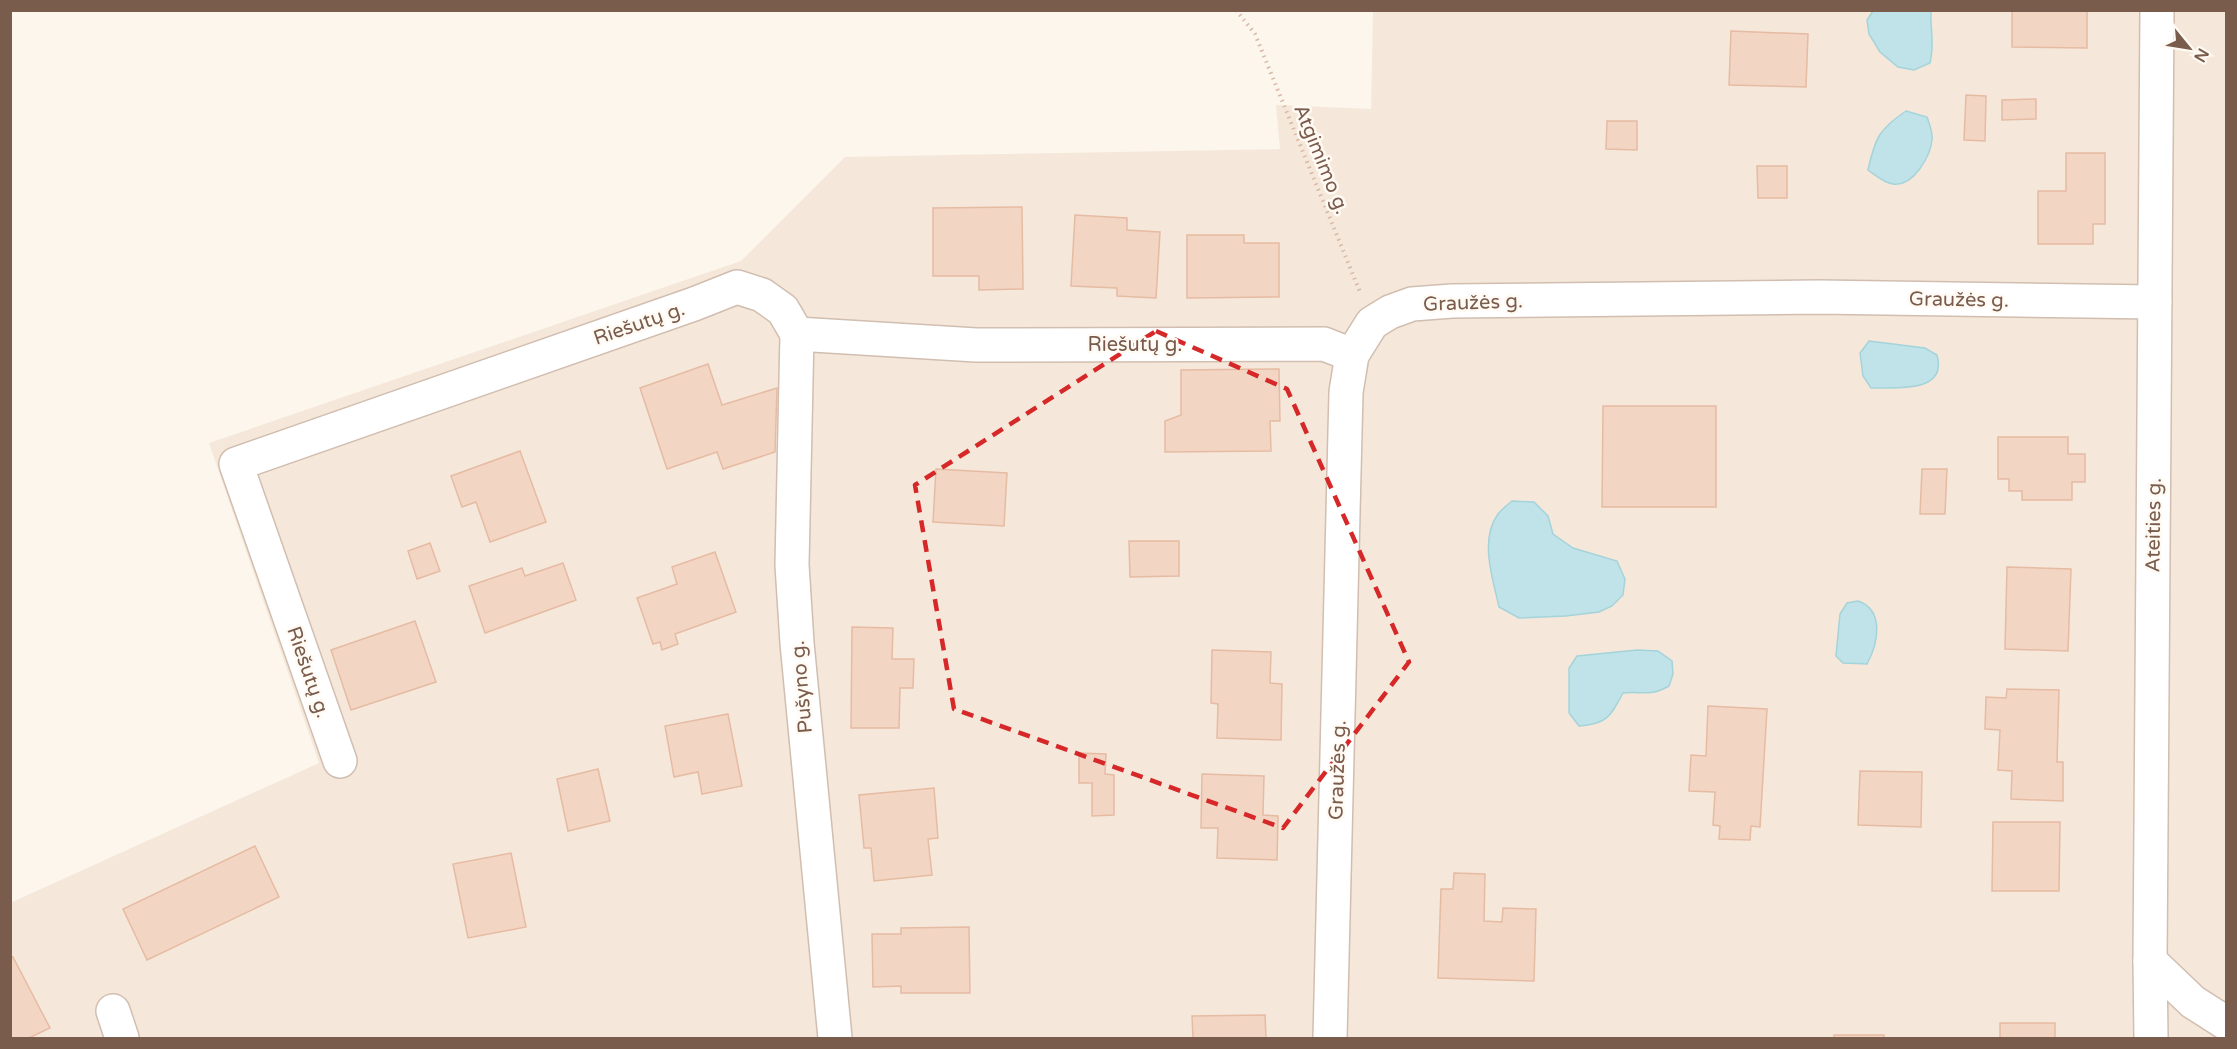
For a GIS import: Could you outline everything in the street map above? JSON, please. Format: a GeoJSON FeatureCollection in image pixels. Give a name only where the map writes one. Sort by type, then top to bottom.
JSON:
{"type":"FeatureCollection","features":[{"type":"Feature","properties":{"kind":"street","name":"Ateities g."},"geometry":{"type":"LineString","coordinates":[[2151,1038],[2157,10]]}},
{"type":"Feature","properties":{"kind":"street","name":"Riešutų g."},"geometry":{"type":"LineString","coordinates":[[340,761],[236,464],[738,287],[762,295],[783,310],[797,334],[976,345],[1324,344],[1352,355]]}},
{"type":"Feature","properties":{"kind":"street","name":"Graužės g."},"geometry":{"type":"LineString","coordinates":[[1330,1038],[1346,392],[1352,355],[1372,323],[1390,312],[1412,304],[1452,301],[1819,297],[2155,302]]}},
{"type":"Feature","properties":{"kind":"street","name":"Pušyno g."},"geometry":{"type":"LineString","coordinates":[[797,334],[792,565],[798,655],[835,1038]]}},
{"type":"Feature","properties":{"kind":"street"},"geometry":{"type":"LineString","coordinates":[[2150,961],[2193,1002],[2226,1023]]}},
{"type":"Feature","properties":{"kind":"path","name":"Atgimimo g."},"geometry":{"type":"LineString","coordinates":[[1236,10],[1255,33],[1372,323]]}},
{"type":"Feature","properties":{"kind":"highlighted area"},"geometry":{"type":"Polygon","coordinates":[[[1156,331],[1287,389],[1409,662],[1283,828],[954,709],[915,485],[1156,331]]]}},
{"type":"Feature","properties":{"kind":"shaded area"},"geometry":{"type":"Polygon","coordinates":[[[1373,11],[2226,11],[2226,1038],[11,1038],[10,903],[319,763],[209,443],[741,261],[845,157],[1280,149],[1276,105],[1371,109],[1373,11]]]}},
{"type":"Feature","properties":{"kind":"water"},"geometry":{"type":"Polygon","coordinates":[[[1873,11],[1931,11],[1930,63],[1914,70],[1898,67],[1880,52],[1869,34],[1867,20],[1873,11]]]}},
{"type":"Feature","properties":{"kind":"water"},"geometry":{"type":"Polygon","coordinates":[[[1906,111],[1927,117],[1932,131],[1931,147],[1914,176],[1900,184],[1893,184],[1868,170],[1879,135],[1906,111]]]}},
{"type":"Feature","properties":{"kind":"water"},"geometry":{"type":"Polygon","coordinates":[[[1869,341],[1925,348],[1937,355],[1938,368],[1935,376],[1917,386],[1871,388],[1863,376],[1860,353],[1869,341]]]}},
{"type":"Feature","properties":{"kind":"water"},"geometry":{"type":"Polygon","coordinates":[[[1512,501],[1534,502],[1548,516],[1553,534],[1573,548],[1617,561],[1625,579],[1623,595],[1612,606],[1599,612],[1566,616],[1519,618],[1499,607],[1489,560],[1489,536],[1498,514],[1512,501]]]}},
{"type":"Feature","properties":{"kind":"water"},"geometry":{"type":"Polygon","coordinates":[[[1858,601],[1867,605],[1876,620],[1874,647],[1867,664],[1843,663],[1836,656],[1840,614],[1847,603],[1858,601]]]}},
{"type":"Feature","properties":{"kind":"water"},"geometry":{"type":"Polygon","coordinates":[[[1637,650],[1658,651],[1672,661],[1673,674],[1669,686],[1651,693],[1623,693],[1607,718],[1579,726],[1569,713],[1569,668],[1577,656],[1637,650]]]}},
{"type":"Feature","properties":{"kind":"building"},"geometry":{"type":"Polygon","coordinates":[[[2012,10],[2087,10],[2087,48],[2012,47],[2012,10]]]}},
{"type":"Feature","properties":{"kind":"building"},"geometry":{"type":"Polygon","coordinates":[[[1731,31],[1808,34],[1806,87],[1729,85],[1731,31]]]}},
{"type":"Feature","properties":{"kind":"building"},"geometry":{"type":"Polygon","coordinates":[[[1966,95],[1986,96],[1985,141],[1964,140],[1966,95]]]}},
{"type":"Feature","properties":{"kind":"building"},"geometry":{"type":"Polygon","coordinates":[[[2036,99],[2036,119],[2002,120],[2002,100],[2036,99]]]}},
{"type":"Feature","properties":{"kind":"building"},"geometry":{"type":"Polygon","coordinates":[[[1607,121],[1637,121],[1637,150],[1606,149],[1607,121]]]}},
{"type":"Feature","properties":{"kind":"building"},"geometry":{"type":"Polygon","coordinates":[[[2066,153],[2105,153],[2105,224],[2093,224],[2093,244],[2038,244],[2038,191],[2066,191],[2066,153]]]}},
{"type":"Feature","properties":{"kind":"building"},"geometry":{"type":"Polygon","coordinates":[[[1757,166],[1787,166],[1787,198],[1758,198],[1757,166]]]}},
{"type":"Feature","properties":{"kind":"building"},"geometry":{"type":"Polygon","coordinates":[[[1022,207],[1023,289],[979,290],[979,276],[933,276],[933,208],[1022,207]]]}},
{"type":"Feature","properties":{"kind":"building"},"geometry":{"type":"Polygon","coordinates":[[[1075,215],[1127,218],[1127,230],[1160,232],[1156,298],[1117,296],[1117,288],[1071,286],[1075,215]]]}},
{"type":"Feature","properties":{"kind":"building"},"geometry":{"type":"Polygon","coordinates":[[[1187,235],[1244,235],[1244,243],[1279,243],[1279,297],[1187,298],[1187,235]]]}},
{"type":"Feature","properties":{"kind":"building"},"geometry":{"type":"Polygon","coordinates":[[[708,364],[722,405],[777,388],[775,452],[723,469],[717,452],[667,469],[640,388],[708,364]]]}},
{"type":"Feature","properties":{"kind":"building"},"geometry":{"type":"Polygon","coordinates":[[[1279,369],[1280,421],[1270,421],[1271,451],[1165,452],[1165,421],[1181,415],[1181,370],[1279,369]]]}},
{"type":"Feature","properties":{"kind":"building"},"geometry":{"type":"Polygon","coordinates":[[[1603,406],[1716,406],[1716,507],[1602,507],[1603,406]]]}},
{"type":"Feature","properties":{"kind":"building"},"geometry":{"type":"Polygon","coordinates":[[[1998,437],[2068,437],[2068,454],[2085,454],[2085,482],[2072,482],[2072,500],[2022,500],[2022,491],[2009,491],[2009,479],[1998,479],[1998,437]]]}},
{"type":"Feature","properties":{"kind":"building"},"geometry":{"type":"Polygon","coordinates":[[[520,451],[546,522],[490,542],[476,502],[462,507],[451,476],[520,451]]]}},
{"type":"Feature","properties":{"kind":"building"},"geometry":{"type":"Polygon","coordinates":[[[936,469],[1007,473],[1004,526],[933,522],[936,469]]]}},
{"type":"Feature","properties":{"kind":"building"},"geometry":{"type":"Polygon","coordinates":[[[1922,469],[1947,469],[1945,514],[1920,514],[1922,469]]]}},
{"type":"Feature","properties":{"kind":"building"},"geometry":{"type":"Polygon","coordinates":[[[1129,541],[1179,541],[1179,576],[1130,577],[1129,541]]]}},
{"type":"Feature","properties":{"kind":"building"},"geometry":{"type":"Polygon","coordinates":[[[430,543],[440,571],[417,579],[408,551],[430,543]]]}},
{"type":"Feature","properties":{"kind":"building"},"geometry":{"type":"Polygon","coordinates":[[[715,552],[736,612],[675,634],[678,644],[662,650],[660,642],[653,644],[637,598],[677,584],[672,567],[715,552]]]}},
{"type":"Feature","properties":{"kind":"building"},"geometry":{"type":"Polygon","coordinates":[[[563,563],[576,600],[485,633],[469,586],[522,568],[525,576],[563,563]]]}},
{"type":"Feature","properties":{"kind":"building"},"geometry":{"type":"Polygon","coordinates":[[[2007,567],[2071,569],[2068,651],[2005,649],[2007,567]]]}},
{"type":"Feature","properties":{"kind":"building"},"geometry":{"type":"Polygon","coordinates":[[[415,621],[436,682],[351,710],[331,650],[415,621]]]}},
{"type":"Feature","properties":{"kind":"building"},"geometry":{"type":"Polygon","coordinates":[[[852,627],[893,628],[892,659],[914,659],[913,688],[900,688],[899,728],[851,728],[852,627]]]}},
{"type":"Feature","properties":{"kind":"building"},"geometry":{"type":"Polygon","coordinates":[[[1212,650],[1271,652],[1270,683],[1282,684],[1281,740],[1217,738],[1218,704],[1211,703],[1212,650]]]}},
{"type":"Feature","properties":{"kind":"building"},"geometry":{"type":"Polygon","coordinates":[[[2007,689],[2059,690],[2057,762],[2063,762],[2063,801],[2011,799],[2012,771],[1998,770],[2000,730],[1985,729],[1986,697],[2006,698],[2007,689]]]}},
{"type":"Feature","properties":{"kind":"building"},"geometry":{"type":"Polygon","coordinates":[[[1708,706],[1767,709],[1760,827],[1751,826],[1750,840],[1719,839],[1720,826],[1713,825],[1715,792],[1689,791],[1691,755],[1706,756],[1708,706]]]}},
{"type":"Feature","properties":{"kind":"building"},"geometry":{"type":"Polygon","coordinates":[[[728,714],[742,786],[702,794],[698,772],[674,777],[665,726],[728,714]]]}},
{"type":"Feature","properties":{"kind":"building"},"geometry":{"type":"Polygon","coordinates":[[[1079,753],[1106,754],[1105,774],[1114,775],[1114,815],[1092,816],[1092,783],[1079,783],[1079,753]]]}},
{"type":"Feature","properties":{"kind":"building"},"geometry":{"type":"Polygon","coordinates":[[[598,769],[610,821],[568,831],[557,779],[598,769]]]}},
{"type":"Feature","properties":{"kind":"building"},"geometry":{"type":"Polygon","coordinates":[[[1860,771],[1922,772],[1921,827],[1858,825],[1860,771]]]}},
{"type":"Feature","properties":{"kind":"building"},"geometry":{"type":"Polygon","coordinates":[[[1202,774],[1264,776],[1263,815],[1278,816],[1277,860],[1217,858],[1218,828],[1201,828],[1202,774]]]}},
{"type":"Feature","properties":{"kind":"building"},"geometry":{"type":"Polygon","coordinates":[[[934,788],[938,838],[928,839],[932,875],[874,881],[871,848],[864,848],[859,795],[934,788]]]}},
{"type":"Feature","properties":{"kind":"building"},"geometry":{"type":"Polygon","coordinates":[[[1993,822],[2060,822],[2059,891],[1992,891],[1993,822]]]}},
{"type":"Feature","properties":{"kind":"building"},"geometry":{"type":"Polygon","coordinates":[[[255,846],[279,897],[147,960],[123,909],[255,846]]]}},
{"type":"Feature","properties":{"kind":"building"},"geometry":{"type":"Polygon","coordinates":[[[511,853],[526,927],[468,938],[453,864],[511,853]]]}},
{"type":"Feature","properties":{"kind":"building"},"geometry":{"type":"Polygon","coordinates":[[[1454,873],[1485,874],[1484,921],[1502,922],[1503,908],[1536,909],[1534,981],[1438,978],[1441,889],[1453,889],[1454,873]]]}},
{"type":"Feature","properties":{"kind":"building"},"geometry":{"type":"Polygon","coordinates":[[[969,927],[970,993],[901,993],[901,986],[873,987],[872,934],[901,934],[901,928],[969,927]]]}},
{"type":"Feature","properties":{"kind":"building"},"geometry":{"type":"Polygon","coordinates":[[[13,957],[50,1028],[29,1038],[10,1038],[10,958],[13,957]]]}},
{"type":"Feature","properties":{"kind":"building"},"geometry":{"type":"Polygon","coordinates":[[[1265,1015],[1266,1038],[1193,1038],[1192,1016],[1265,1015]]]}},
{"type":"Feature","properties":{"kind":"building"},"geometry":{"type":"Polygon","coordinates":[[[2000,1023],[2055,1023],[2055,1038],[2000,1038],[2000,1023]]]}},
{"type":"Feature","properties":{"kind":"building"},"geometry":{"type":"Polygon","coordinates":[[[1834,1035],[1884,1035],[1884,1038],[1834,1038],[1834,1035]]]}}]}
